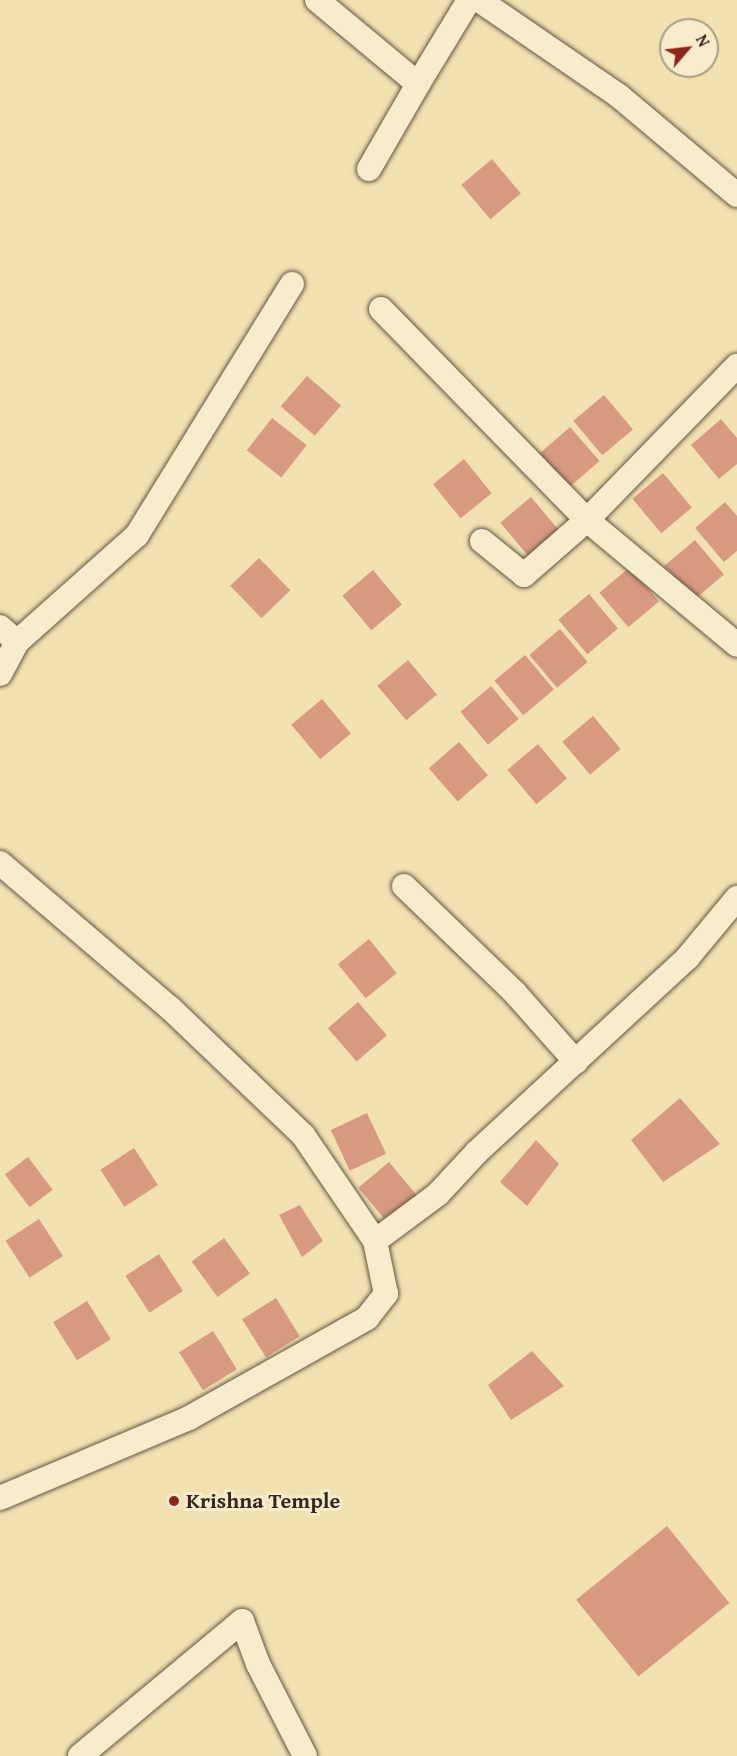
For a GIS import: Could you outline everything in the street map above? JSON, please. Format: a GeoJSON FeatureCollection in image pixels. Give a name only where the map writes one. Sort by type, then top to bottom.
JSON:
{"type":"FeatureCollection","features":[{"type":"Feature","properties":{"kind":"street"},"geometry":{"type":"LineString","coordinates":[[317,0],[418,84]]}},
{"type":"Feature","properties":{"kind":"street"},"geometry":{"type":"LineString","coordinates":[[369,169],[469,0]]}},
{"type":"Feature","properties":{"kind":"street"},"geometry":{"type":"LineString","coordinates":[[479,0],[619,96],[737,195]]}},
{"type":"Feature","properties":{"kind":"street"},"geometry":{"type":"LineString","coordinates":[[0,674],[8,635],[137,535],[292,284]]}},
{"type":"Feature","properties":{"kind":"street"},"geometry":{"type":"LineString","coordinates":[[381,309],[587,520],[737,645]]}},
{"type":"Feature","properties":{"kind":"street"},"geometry":{"type":"LineString","coordinates":[[482,541],[524,575],[587,520],[737,366]]}},
{"type":"Feature","properties":{"kind":"street"},"geometry":{"type":"LineString","coordinates":[[0,863],[170,1008],[303,1135],[375,1241],[386,1294],[367,1318],[189,1418],[0,1498]]}},
{"type":"Feature","properties":{"kind":"street"},"geometry":{"type":"LineString","coordinates":[[404,886],[515,993],[576,1062]]}},
{"type":"Feature","properties":{"kind":"street"},"geometry":{"type":"LineString","coordinates":[[375,1241],[438,1194],[477,1152],[688,957],[737,898]]}},
{"type":"Feature","properties":{"kind":"street"},"geometry":{"type":"LineString","coordinates":[[80,1756],[242,1621],[258,1664],[306,1756]]}},
{"type":"Feature","properties":{"kind":"building"},"geometry":{"type":"Polygon","coordinates":[[[492,159],[521,193],[490,219],[461,185],[492,159]]]}},
{"type":"Feature","properties":{"kind":"building"},"geometry":{"type":"Polygon","coordinates":[[[307,376],[341,406],[315,436],[281,406],[307,376]]]}},
{"type":"Feature","properties":{"kind":"building"},"geometry":{"type":"Polygon","coordinates":[[[604,395],[633,429],[602,455],[573,421],[604,395]]]}},
{"type":"Feature","properties":{"kind":"building"},"geometry":{"type":"Polygon","coordinates":[[[272,418],[307,445],[281,477],[247,450],[272,418]]]}},
{"type":"Feature","properties":{"kind":"building"},"geometry":{"type":"Polygon","coordinates":[[[721,419],[737,438],[737,464],[719,479],[691,445],[721,419]]]}},
{"type":"Feature","properties":{"kind":"building"},"geometry":{"type":"Polygon","coordinates":[[[570,427],[600,461],[569,487],[540,453],[570,427]]]}},
{"type":"Feature","properties":{"kind":"building"},"geometry":{"type":"Polygon","coordinates":[[[464,459],[492,493],[461,518],[433,484],[464,459]]]}},
{"type":"Feature","properties":{"kind":"building"},"geometry":{"type":"Polygon","coordinates":[[[663,473],[692,507],[661,533],[632,499],[663,473]]]}},
{"type":"Feature","properties":{"kind":"building"},"geometry":{"type":"Polygon","coordinates":[[[531,497],[560,531],[529,557],[500,523],[531,497]]]}},
{"type":"Feature","properties":{"kind":"building"},"geometry":{"type":"Polygon","coordinates":[[[725,502],[737,516],[737,551],[724,562],[695,528],[725,502]]]}},
{"type":"Feature","properties":{"kind":"building"},"geometry":{"type":"Polygon","coordinates":[[[695,540],[724,574],[693,600],[664,566],[695,540]]]}},
{"type":"Feature","properties":{"kind":"building"},"geometry":{"type":"Polygon","coordinates":[[[259,558],[290,590],[261,618],[230,586],[259,558]]]}},
{"type":"Feature","properties":{"kind":"building"},"geometry":{"type":"Polygon","coordinates":[[[630,567],[659,601],[628,627],[599,593],[630,567]]]}},
{"type":"Feature","properties":{"kind":"building"},"geometry":{"type":"Polygon","coordinates":[[[373,570],[402,604],[371,630],[342,596],[373,570]]]}},
{"type":"Feature","properties":{"kind":"building"},"geometry":{"type":"Polygon","coordinates":[[[589,594],[618,628],[587,654],[558,620],[589,594]]]}},
{"type":"Feature","properties":{"kind":"building"},"geometry":{"type":"Polygon","coordinates":[[[560,629],[588,662],[557,688],[529,655],[560,629]]]}},
{"type":"Feature","properties":{"kind":"building"},"geometry":{"type":"Polygon","coordinates":[[[525,655],[554,689],[523,715],[494,681],[525,655]]]}},
{"type":"Feature","properties":{"kind":"building"},"geometry":{"type":"Polygon","coordinates":[[[408,660],[437,694],[406,720],[377,686],[408,660]]]}},
{"type":"Feature","properties":{"kind":"building"},"geometry":{"type":"Polygon","coordinates":[[[491,686],[519,719],[488,745],[460,712],[491,686]]]}},
{"type":"Feature","properties":{"kind":"building"},"geometry":{"type":"Polygon","coordinates":[[[322,699],[351,733],[320,759],[291,725],[322,699]]]}},
{"type":"Feature","properties":{"kind":"building"},"geometry":{"type":"Polygon","coordinates":[[[593,716],[621,749],[590,775],[562,742],[593,716]]]}},
{"type":"Feature","properties":{"kind":"building"},"geometry":{"type":"Polygon","coordinates":[[[459,742],[488,775],[458,801],[429,768],[459,742]]]}},
{"type":"Feature","properties":{"kind":"building"},"geometry":{"type":"Polygon","coordinates":[[[538,744],[567,778],[536,804],[507,770],[538,744]]]}},
{"type":"Feature","properties":{"kind":"building"},"geometry":{"type":"Polygon","coordinates":[[[369,939],[397,973],[366,998],[338,964],[369,939]]]}},
{"type":"Feature","properties":{"kind":"building"},"geometry":{"type":"Polygon","coordinates":[[[358,1002],[387,1035],[357,1061],[328,1028],[358,1002]]]}},
{"type":"Feature","properties":{"kind":"building"},"geometry":{"type":"Polygon","coordinates":[[[680,1098],[720,1144],[663,1182],[631,1140],[680,1098]]]}},
{"type":"Feature","properties":{"kind":"building"},"geometry":{"type":"Polygon","coordinates":[[[367,1113],[386,1154],[350,1171],[331,1130],[367,1113]]]}},
{"type":"Feature","properties":{"kind":"building"},"geometry":{"type":"Polygon","coordinates":[[[536,1140],[559,1164],[527,1206],[500,1182],[536,1140]]]}},
{"type":"Feature","properties":{"kind":"building"},"geometry":{"type":"Polygon","coordinates":[[[134,1148],[158,1185],[124,1207],[100,1170],[134,1148]]]}},
{"type":"Feature","properties":{"kind":"building"},"geometry":{"type":"Polygon","coordinates":[[[28,1157],[53,1190],[30,1207],[5,1174],[28,1157]]]}},
{"type":"Feature","properties":{"kind":"building"},"geometry":{"type":"Polygon","coordinates":[[[389,1162],[418,1196],[387,1222],[358,1188],[389,1162]]]}},
{"type":"Feature","properties":{"kind":"building"},"geometry":{"type":"Polygon","coordinates":[[[300,1205],[323,1241],[302,1257],[279,1215],[300,1205]]]}},
{"type":"Feature","properties":{"kind":"building"},"geometry":{"type":"Polygon","coordinates":[[[39,1219],[63,1256],[29,1278],[5,1241],[39,1219]]]}},
{"type":"Feature","properties":{"kind":"building"},"geometry":{"type":"Polygon","coordinates":[[[224,1238],[250,1274],[218,1297],[192,1262],[224,1238]]]}},
{"type":"Feature","properties":{"kind":"building"},"geometry":{"type":"Polygon","coordinates":[[[159,1254],[183,1291],[149,1313],[125,1276],[159,1254]]]}},
{"type":"Feature","properties":{"kind":"building"},"geometry":{"type":"Polygon","coordinates":[[[276,1298],[300,1336],[266,1357],[242,1319],[276,1298]]]}},
{"type":"Feature","properties":{"kind":"building"},"geometry":{"type":"Polygon","coordinates":[[[87,1301],[111,1339],[77,1360],[53,1322],[87,1301]]]}},
{"type":"Feature","properties":{"kind":"building"},"geometry":{"type":"Polygon","coordinates":[[[213,1331],[237,1369],[203,1390],[179,1352],[213,1331]]]}},
{"type":"Feature","properties":{"kind":"building"},"geometry":{"type":"Polygon","coordinates":[[[532,1351],[564,1386],[511,1420],[488,1385],[532,1351]]]}},
{"type":"Feature","properties":{"kind":"building"},"geometry":{"type":"Polygon","coordinates":[[[667,1526],[729,1603],[638,1677],[576,1600],[667,1526]]]}},
{"type":"Feature","properties":{"kind":"place","name":"Krishna Temple"},"geometry":{"type":"Point","coordinates":[174,1501]}}]}
